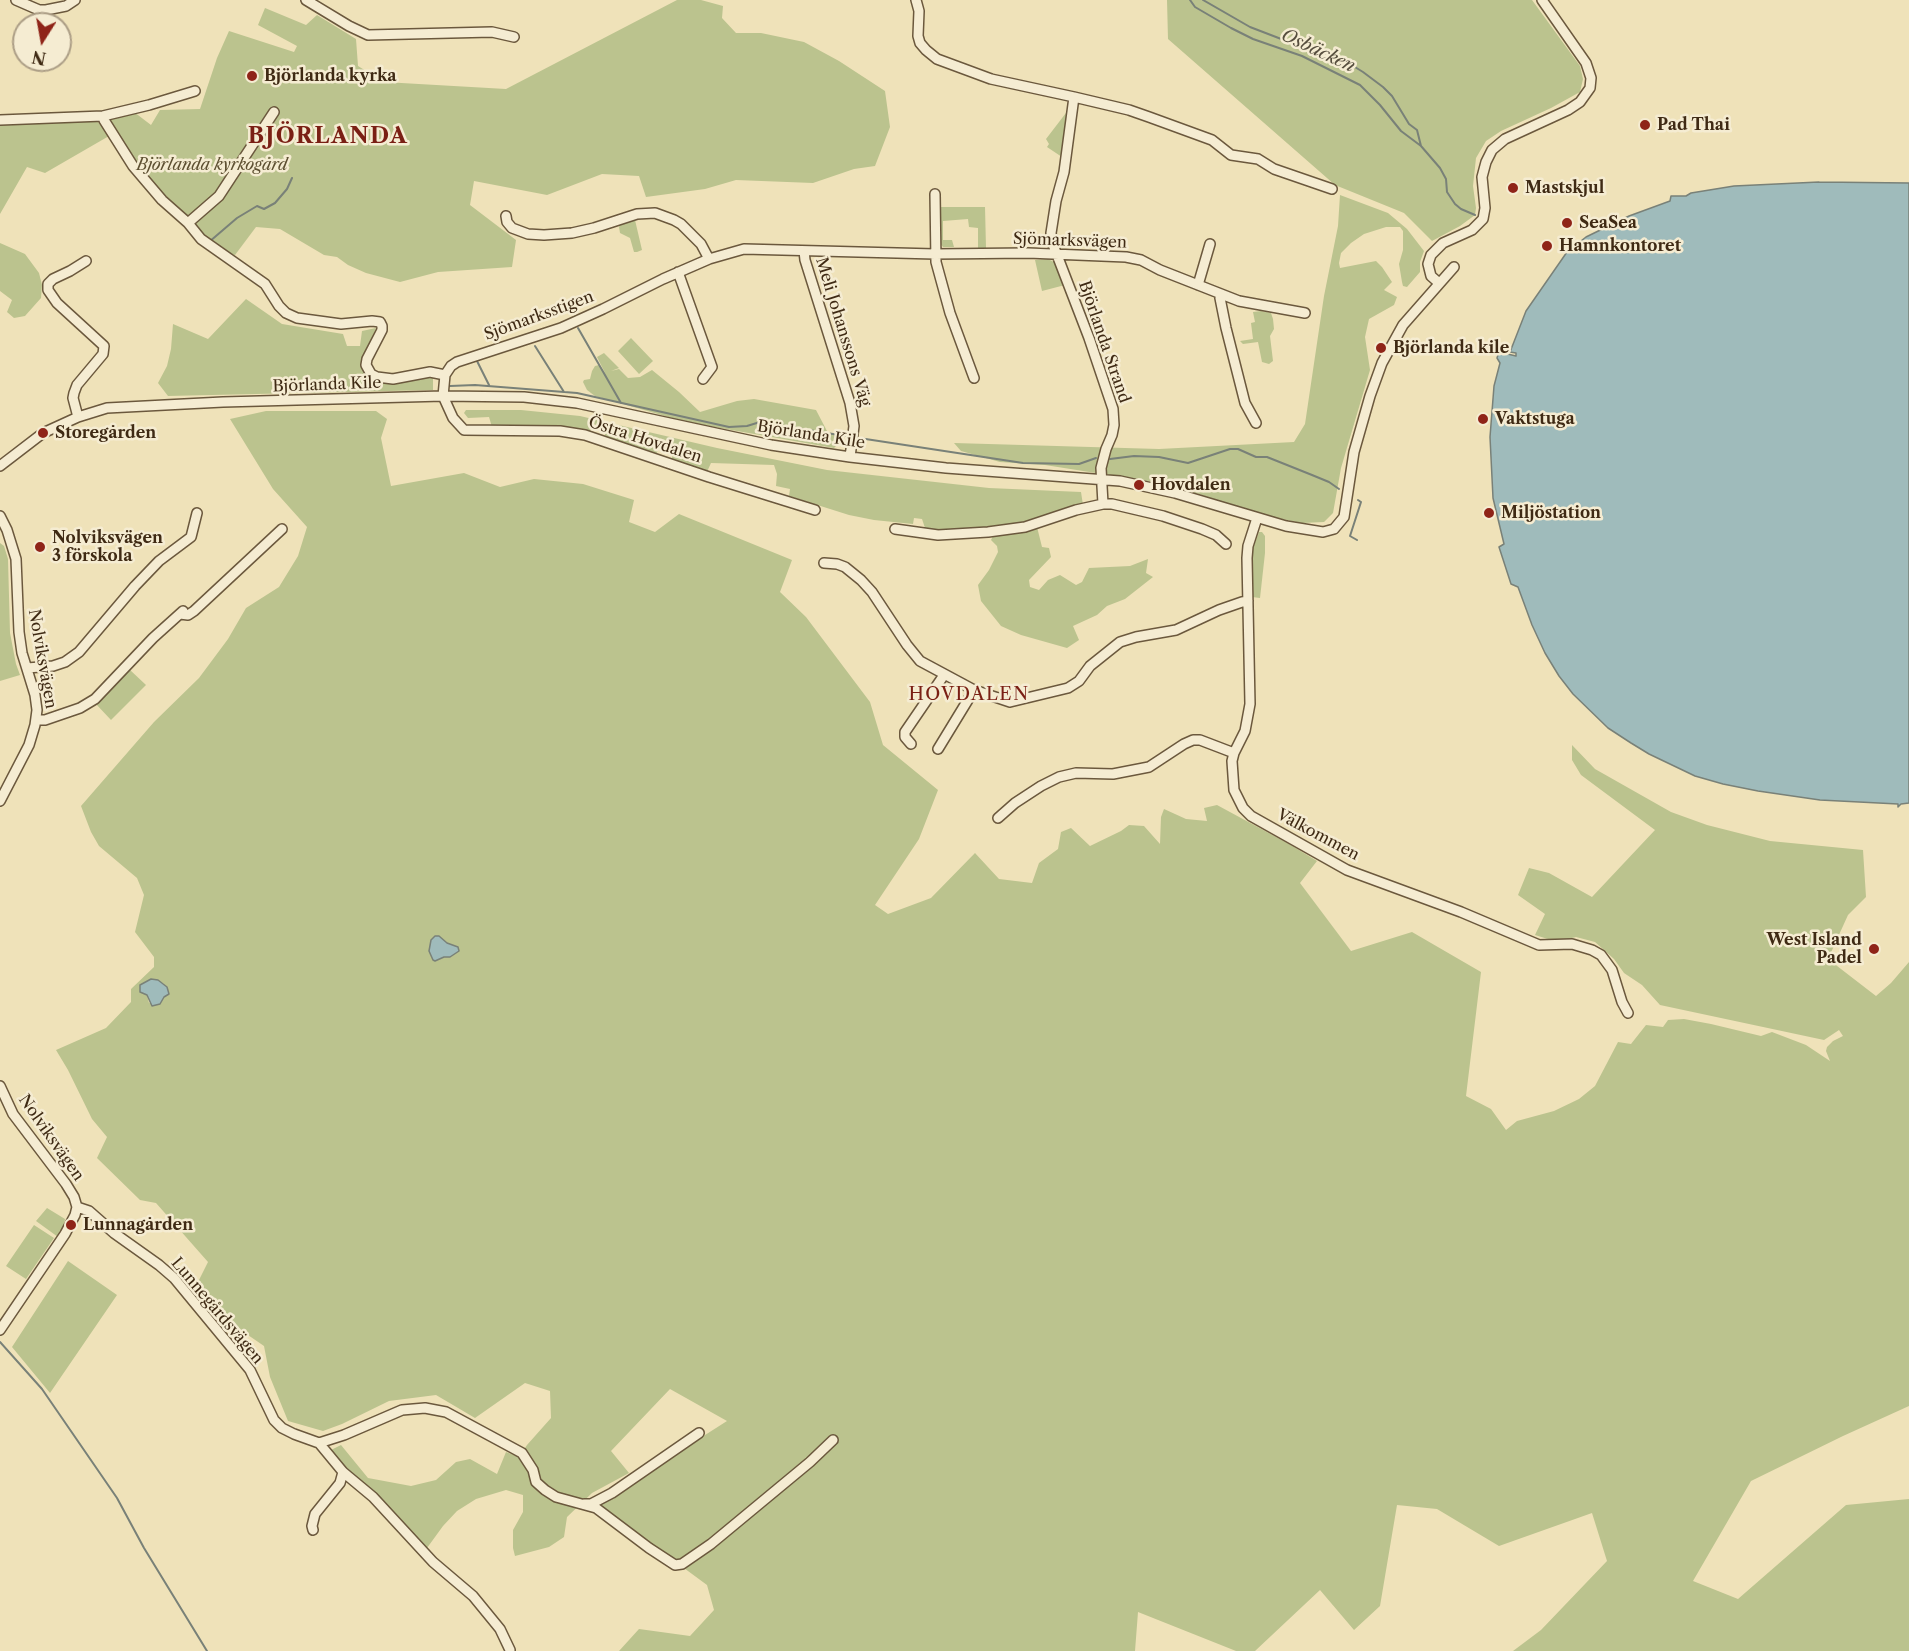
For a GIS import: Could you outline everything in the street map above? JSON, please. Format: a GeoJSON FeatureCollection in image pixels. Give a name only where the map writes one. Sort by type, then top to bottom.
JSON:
{"type":"FeatureCollection","features":[{"type":"Feature","properties":{"kind":"street"},"geometry":{"type":"LineString","coordinates":[[16,0],[39,10],[66,6],[75,0]]}},
{"type":"Feature","properties":{"kind":"street"},"geometry":{"type":"LineString","coordinates":[[306,0],[368,35],[492,32],[514,37]]}},
{"type":"Feature","properties":{"kind":"street"},"geometry":{"type":"LineString","coordinates":[[916,0],[919,11],[920,43],[937,59],[991,79],[1129,110],[1212,140],[1231,155],[1258,159],[1274,169],[1332,189]]}},
{"type":"Feature","properties":{"kind":"street"},"geometry":{"type":"LineString","coordinates":[[1439,283],[1431,276],[1428,264],[1431,255],[1443,243],[1472,230],[1484,219],[1482,177],[1492,150],[1505,139],[1575,105],[1585,97],[1590,88],[1591,78],[1586,63],[1542,0]]}},
{"type":"Feature","properties":{"kind":"street"},"geometry":{"type":"LineString","coordinates":[[0,120],[103,116],[195,91]]}},
{"type":"Feature","properties":{"kind":"street","name":"Björlanda Strand"},"geometry":{"type":"LineString","coordinates":[[1074,97],[1064,172],[1050,227],[1052,242],[1100,367],[1113,409],[1112,435],[1102,460],[1103,504]]}},
{"type":"Feature","properties":{"kind":"street"},"geometry":{"type":"LineString","coordinates":[[188,223],[219,196],[274,112]]}},
{"type":"Feature","properties":{"kind":"street"},"geometry":{"type":"LineString","coordinates":[[103,116],[133,166],[162,200],[188,223],[201,239],[264,284],[286,313],[297,318],[341,324],[380,322],[382,330],[367,359],[366,365],[371,374],[382,379],[430,372],[445,375],[443,396]]}},
{"type":"Feature","properties":{"kind":"street"},"geometry":{"type":"LineString","coordinates":[[935,194],[935,254],[941,283],[974,378]]}},
{"type":"Feature","properties":{"kind":"street"},"geometry":{"type":"LineString","coordinates":[[506,216],[512,228],[528,234],[544,235],[583,231],[637,214],[655,213],[681,224],[700,244],[709,259]]}},
{"type":"Feature","properties":{"kind":"street"},"geometry":{"type":"LineString","coordinates":[[1198,285],[1210,244]]}},
{"type":"Feature","properties":{"kind":"street","name":"Sjömarksvägen"},"geometry":{"type":"LineString","coordinates":[[709,259],[744,249],[1113,256],[1136,259],[1221,295],[1258,306],[1305,313]]}},
{"type":"Feature","properties":{"kind":"street","name":"Meli Johanssons Väg"},"geometry":{"type":"LineString","coordinates":[[804,251],[852,411],[854,426],[850,457]]}},
{"type":"Feature","properties":{"kind":"street","name":"Sjömarksstigen"},"geometry":{"type":"LineString","coordinates":[[445,375],[457,362],[561,328],[709,259]]}},
{"type":"Feature","properties":{"kind":"street"},"geometry":{"type":"LineString","coordinates":[[78,417],[73,398],[74,393],[77,385],[103,354],[104,346],[57,303],[48,290],[48,284],[86,261]]}},
{"type":"Feature","properties":{"kind":"street","name":"Björlanda Kile"},"geometry":{"type":"LineString","coordinates":[[0,466],[43,433],[78,417],[107,408],[499,396],[555,400],[771,445],[850,457],[946,468],[1101,479],[1156,488],[1301,530],[1323,532],[1334,529],[1342,520],[1346,510],[1354,452],[1370,396],[1383,363],[1403,325],[1454,267]]}},
{"type":"Feature","properties":{"kind":"street"},"geometry":{"type":"LineString","coordinates":[[678,273],[712,367],[703,379]]}},
{"type":"Feature","properties":{"kind":"street"},"geometry":{"type":"LineString","coordinates":[[1221,295],[1226,328],[1245,403],[1256,423]]}},
{"type":"Feature","properties":{"kind":"street","name":"Östra Hovdalen"},"geometry":{"type":"LineString","coordinates":[[443,396],[453,418],[464,430],[560,431],[585,435],[815,510]]}},
{"type":"Feature","properties":{"kind":"street"},"geometry":{"type":"LineString","coordinates":[[895,529],[939,535],[988,532],[1025,527],[1076,510],[1103,504],[1172,519],[1216,535],[1226,544]]}},
{"type":"Feature","properties":{"kind":"street"},"geometry":{"type":"LineString","coordinates":[[27,668],[53,666],[65,662],[79,652],[159,561],[191,537],[197,513]]}},
{"type":"Feature","properties":{"kind":"street","name":"Nolviksvägen"},"geometry":{"type":"LineString","coordinates":[[0,516],[8,530],[16,559],[17,616],[22,653],[35,695],[37,710],[26,751],[0,801]]}},
{"type":"Feature","properties":{"kind":"street","name":"Välkommen"},"geometry":{"type":"LineString","coordinates":[[1257,518],[1248,546],[1247,558],[1250,704],[1245,731],[1234,753],[1232,773],[1234,790],[1243,808],[1251,816],[1347,870],[1461,912],[1539,945],[1572,944],[1593,950],[1601,955],[1612,970],[1622,1002],[1628,1012]]}},
{"type":"Feature","properties":{"kind":"street"},"geometry":{"type":"LineString","coordinates":[[36,720],[45,720],[80,708],[95,699],[153,638],[182,613],[188,615],[194,611],[282,529]]}},
{"type":"Feature","properties":{"kind":"street"},"geometry":{"type":"LineString","coordinates":[[824,563],[845,567],[861,580],[872,592],[920,661],[974,690],[1010,702],[1068,688],[1079,681],[1090,666],[1120,642],[1176,630],[1219,610],[1248,602]]}},
{"type":"Feature","properties":{"kind":"street"},"geometry":{"type":"LineString","coordinates":[[911,744],[905,737],[905,732],[944,675]]}},
{"type":"Feature","properties":{"kind":"street"},"geometry":{"type":"LineString","coordinates":[[938,749],[974,690]]}},
{"type":"Feature","properties":{"kind":"street"},"geometry":{"type":"LineString","coordinates":[[998,818],[1041,786],[1059,777],[1076,773],[1113,774],[1149,767],[1193,740],[1200,740],[1234,753]]}},
{"type":"Feature","properties":{"kind":"street","name":"Nolviksvägen"},"geometry":{"type":"LineString","coordinates":[[0,1086],[13,1114],[66,1184],[74,1197],[76,1207]]}},
{"type":"Feature","properties":{"kind":"street"},"geometry":{"type":"LineString","coordinates":[[0,1330],[65,1234],[75,1215],[76,1207]]}},
{"type":"Feature","properties":{"kind":"street","name":"Lunnegårdsvägen"},"geometry":{"type":"LineString","coordinates":[[76,1207],[89,1211],[114,1233],[168,1272],[250,1370],[274,1420],[282,1428],[319,1443],[343,1472],[373,1497],[433,1562],[473,1596],[500,1629],[510,1650]]}},
{"type":"Feature","properties":{"kind":"street"},"geometry":{"type":"LineString","coordinates":[[319,1443],[344,1435],[402,1410],[419,1407],[438,1409],[522,1453],[533,1470],[536,1482],[556,1497],[570,1502],[591,1504],[612,1493],[699,1433]]}},
{"type":"Feature","properties":{"kind":"street"},"geometry":{"type":"LineString","coordinates":[[584,1504],[596,1508],[667,1561],[675,1565],[682,1564],[711,1544],[810,1462],[833,1440]]}},
{"type":"Feature","properties":{"kind":"street"},"geometry":{"type":"LineString","coordinates":[[313,1530],[315,1514],[340,1483],[343,1472]]}},
{"type":"Feature","properties":{"kind":"green space","name":"Björlanda kyrkogård"},"geometry":{"type":"Polygon","coordinates":[[[677,0],[701,0],[723,6],[722,18],[736,33],[761,33],[804,42],[839,61],[885,91],[890,127],[875,166],[854,169],[813,183],[736,180],[705,189],[646,197],[639,176],[602,174],[547,195],[474,181],[470,205],[516,240],[512,267],[438,272],[400,282],[366,273],[337,257],[324,255],[280,229],[256,227],[235,255],[222,251],[208,242],[132,162],[107,118],[134,112],[151,125],[160,110],[200,109],[217,58],[229,31],[294,52],[297,46],[258,25],[265,8],[306,25],[317,15],[356,39],[358,66],[384,82],[506,89],[677,0]]]}},
{"type":"Feature","properties":{"kind":"green space"},"geometry":{"type":"Polygon","coordinates":[[[1167,0],[1532,0],[1580,66],[1583,79],[1580,92],[1501,131],[1486,141],[1476,158],[1473,186],[1475,215],[1432,241],[1404,213],[1335,185],[1168,39],[1167,0]]]}},
{"type":"Feature","properties":{"kind":"green space"},"geometry":{"type":"Polygon","coordinates":[[[1069,109],[1062,157],[1047,147],[1049,144],[1046,139],[1069,109]]]}},
{"type":"Feature","properties":{"kind":"green space"},"geometry":{"type":"Polygon","coordinates":[[[94,118],[109,136],[45,173],[27,167],[0,214],[0,122],[94,118]]]}},
{"type":"Feature","properties":{"kind":"green space"},"geometry":{"type":"Polygon","coordinates":[[[1340,195],[1388,213],[1407,229],[1424,251],[1420,262],[1420,272],[1407,287],[1403,286],[1399,264],[1403,250],[1403,231],[1400,227],[1386,227],[1364,234],[1341,253],[1340,268],[1376,261],[1392,282],[1384,290],[1397,297],[1394,305],[1369,319],[1365,337],[1370,370],[1341,468],[1333,513],[1324,522],[1302,523],[1261,515],[1196,493],[1153,482],[1045,465],[1000,462],[961,451],[954,443],[1159,449],[1294,442],[1305,424],[1324,296],[1338,226],[1340,195]]]}},
{"type":"Feature","properties":{"kind":"green space"},"geometry":{"type":"Polygon","coordinates":[[[938,207],[985,207],[986,248],[978,248],[978,228],[969,227],[968,219],[943,221],[943,240],[952,240],[954,247],[943,247],[938,241],[938,207]]]}},
{"type":"Feature","properties":{"kind":"green space"},"geometry":{"type":"Polygon","coordinates":[[[635,220],[642,250],[637,252],[634,252],[630,238],[620,233],[619,227],[635,220]]]}},
{"type":"Feature","properties":{"kind":"green space"},"geometry":{"type":"Polygon","coordinates":[[[0,243],[25,254],[39,273],[42,285],[41,298],[25,316],[14,318],[7,312],[12,300],[0,291],[0,243]]]}},
{"type":"Feature","properties":{"kind":"green space"},"geometry":{"type":"Polygon","coordinates":[[[1048,259],[1056,263],[1065,285],[1042,291],[1035,260],[1048,259]]]}},
{"type":"Feature","properties":{"kind":"green space"},"geometry":{"type":"Polygon","coordinates":[[[246,299],[282,324],[343,334],[347,346],[360,346],[362,331],[376,328],[364,358],[374,379],[433,376],[433,390],[168,396],[158,383],[167,366],[173,324],[208,339],[246,299]]]}},
{"type":"Feature","properties":{"kind":"green space"},"geometry":{"type":"Polygon","coordinates":[[[1253,312],[1271,313],[1273,319],[1274,329],[1270,336],[1273,361],[1269,364],[1262,362],[1258,342],[1243,344],[1240,341],[1253,339],[1251,323],[1255,322],[1253,312]]]}},
{"type":"Feature","properties":{"kind":"green space"},"geometry":{"type":"Polygon","coordinates":[[[631,338],[653,361],[639,374],[618,351],[631,338]]]}},
{"type":"Feature","properties":{"kind":"green space"},"geometry":{"type":"Polygon","coordinates":[[[604,353],[619,368],[611,371],[619,369],[628,378],[640,377],[652,370],[700,412],[737,401],[754,399],[816,410],[828,433],[840,434],[838,444],[834,448],[686,422],[595,396],[587,390],[583,382],[590,379],[595,366],[599,365],[605,373],[597,357],[604,353]]]}},
{"type":"Feature","properties":{"kind":"green space"},"geometry":{"type":"Polygon","coordinates":[[[466,410],[521,410],[580,416],[717,448],[827,470],[989,488],[1081,492],[1083,505],[1029,524],[926,531],[922,519],[914,518],[913,524],[874,520],[849,515],[789,496],[790,489],[776,486],[777,474],[774,465],[711,463],[706,474],[671,462],[673,453],[665,444],[659,446],[656,456],[604,438],[607,428],[593,424],[589,434],[492,427],[489,417],[468,418],[464,413],[466,410]]]}},
{"type":"Feature","properties":{"kind":"green space"},"geometry":{"type":"Polygon","coordinates":[[[266,411],[376,411],[387,419],[381,438],[391,486],[464,473],[500,487],[534,479],[583,484],[634,500],[629,522],[655,532],[679,514],[792,560],[780,592],[806,617],[870,702],[883,745],[938,790],[919,839],[875,905],[888,914],[931,898],[975,853],[999,879],[1032,883],[1039,863],[1058,849],[1061,832],[1071,828],[1090,846],[1129,825],[1144,826],[1160,844],[1161,817],[1164,809],[1186,819],[1207,821],[1204,808],[1217,805],[1317,861],[1300,883],[1351,951],[1412,932],[1481,972],[1466,1096],[1491,1109],[1506,1130],[1517,1121],[1554,1111],[1579,1099],[1595,1086],[1618,1042],[1631,1044],[1646,1025],[1663,1027],[1668,1020],[1684,1019],[1761,1036],[1772,1032],[1806,1045],[1830,1061],[1826,1051],[1827,1047],[1843,1036],[1839,1030],[1824,1040],[1660,1005],[1642,985],[1624,973],[1614,959],[1595,942],[1576,937],[1551,940],[1535,935],[1545,914],[1518,895],[1529,868],[1549,873],[1592,897],[1655,830],[1581,775],[1572,760],[1572,745],[1595,769],[1671,812],[1707,825],[1770,841],[1863,850],[1866,897],[1848,915],[1828,959],[1876,996],[1909,962],[1909,1406],[1751,1481],[1693,1581],[1738,1599],[1846,1505],[1909,1499],[1909,1651],[1513,1651],[1541,1630],[1607,1561],[1592,1513],[1499,1546],[1437,1509],[1397,1505],[1380,1606],[1354,1630],[1320,1590],[1255,1651],[1236,1651],[1138,1612],[1135,1651],[619,1651],[639,1629],[690,1636],[714,1610],[707,1585],[597,1504],[727,1421],[670,1389],[611,1451],[629,1473],[592,1493],[567,1517],[564,1537],[549,1547],[515,1556],[513,1530],[523,1512],[523,1495],[506,1490],[476,1499],[457,1511],[427,1548],[329,1451],[341,1445],[368,1478],[411,1486],[436,1480],[456,1462],[470,1459],[497,1474],[506,1452],[519,1457],[551,1418],[550,1391],[525,1383],[475,1418],[436,1395],[389,1401],[323,1431],[288,1421],[270,1377],[264,1346],[229,1322],[195,1288],[208,1262],[156,1203],[140,1200],[97,1158],[107,1137],[92,1119],[56,1050],[106,1028],[131,1002],[131,989],[154,967],[154,957],[135,932],[144,895],[137,878],[99,846],[81,806],[154,722],[199,678],[228,639],[246,608],[279,587],[298,556],[307,527],[273,489],[230,419],[266,411]],[[155,979],[144,984],[144,993],[149,1003],[165,996],[164,984],[155,979]]]}},
{"type":"Feature","properties":{"kind":"green space"},"geometry":{"type":"Polygon","coordinates":[[[1037,527],[1042,547],[1049,548],[1051,557],[1029,580],[1030,587],[1039,590],[1048,580],[1060,575],[1076,585],[1082,582],[1089,568],[1130,566],[1148,559],[1146,573],[1153,577],[1125,599],[1107,606],[1097,615],[1073,626],[1079,640],[1067,648],[1021,635],[1001,626],[981,601],[978,585],[998,552],[997,546],[991,540],[994,534],[1037,527]]]}},
{"type":"Feature","properties":{"kind":"green space"},"geometry":{"type":"Polygon","coordinates":[[[1259,532],[1265,536],[1260,598],[1252,597],[1251,563],[1253,548],[1259,532]]]}},
{"type":"Feature","properties":{"kind":"green space"},"geometry":{"type":"Polygon","coordinates":[[[0,543],[4,546],[8,559],[10,633],[20,675],[0,681],[0,543]]]}},
{"type":"Feature","properties":{"kind":"green space"},"geometry":{"type":"Polygon","coordinates":[[[129,669],[146,685],[111,720],[95,703],[129,669]]]}},
{"type":"Feature","properties":{"kind":"green space"},"geometry":{"type":"Polygon","coordinates":[[[47,1208],[65,1219],[58,1237],[36,1221],[47,1208]]]}},
{"type":"Feature","properties":{"kind":"green space"},"geometry":{"type":"Polygon","coordinates":[[[34,1225],[54,1238],[26,1279],[6,1266],[34,1225]]]}},
{"type":"Feature","properties":{"kind":"green space"},"geometry":{"type":"Polygon","coordinates":[[[68,1261],[117,1295],[50,1393],[12,1347],[68,1261]]]}},
{"type":"Feature","properties":{"kind":"water"},"geometry":{"type":"Polygon","coordinates":[[[1819,182],[1909,183],[1909,803],[1898,807],[1898,804],[1820,800],[1723,784],[1695,776],[1631,743],[1608,728],[1573,694],[1559,676],[1532,625],[1518,587],[1511,584],[1499,547],[1504,544],[1493,498],[1490,437],[1494,386],[1500,363],[1497,358],[1499,352],[1516,356],[1516,353],[1510,352],[1526,311],[1567,252],[1586,237],[1629,216],[1670,201],[1671,196],[1686,196],[1691,193],[1734,186],[1819,182]]]}},
{"type":"Feature","properties":{"kind":"water"},"geometry":{"type":"Polygon","coordinates":[[[435,936],[458,947],[459,951],[450,957],[433,960],[429,951],[431,940],[435,936]]]}},
{"type":"Feature","properties":{"kind":"water"},"geometry":{"type":"Polygon","coordinates":[[[151,979],[158,980],[167,987],[169,994],[160,1004],[152,1006],[147,995],[140,992],[140,985],[151,979]]]}},
{"type":"Feature","properties":{"kind":"waterway","name":"Osbäcken"},"geometry":{"type":"LineString","coordinates":[[1190,0],[1195,7],[1231,28],[1253,39],[1302,56],[1360,85],[1401,131],[1421,146]]}},
{"type":"Feature","properties":{"kind":"waterway","name":"Osbäcken"},"geometry":{"type":"LineString","coordinates":[[1203,0],[1250,27],[1289,42],[1337,56],[1383,87],[1392,96],[1409,124],[1417,130],[1421,146],[1440,168],[1446,179],[1447,192],[1455,204],[1475,215]]}},
{"type":"Feature","properties":{"kind":"waterway"},"geometry":{"type":"LineString","coordinates":[[209,242],[237,218],[257,206],[264,209],[275,203],[287,189],[292,178]]}},
{"type":"Feature","properties":{"kind":"waterway"},"geometry":{"type":"LineString","coordinates":[[578,328],[621,403]]}},
{"type":"Feature","properties":{"kind":"waterway"},"geometry":{"type":"LineString","coordinates":[[535,346],[564,392]]}},
{"type":"Feature","properties":{"kind":"waterway"},"geometry":{"type":"LineString","coordinates":[[477,361],[489,385]]}},
{"type":"Feature","properties":{"kind":"waterway"},"geometry":{"type":"LineString","coordinates":[[450,386],[475,385],[577,393],[729,427],[747,426],[760,422],[845,436]]}},
{"type":"Feature","properties":{"kind":"waterway"},"geometry":{"type":"LineString","coordinates":[[859,438],[1023,463],[1079,464],[1096,458]]}},
{"type":"Feature","properties":{"kind":"waterway"},"geometry":{"type":"LineString","coordinates":[[1110,459],[1134,456],[1159,457],[1188,463],[1230,449],[1238,449],[1256,457],[1267,457],[1329,482],[1339,489]]}},
{"type":"Feature","properties":{"kind":"waterway"},"geometry":{"type":"LineString","coordinates":[[1357,540],[1350,536],[1361,502],[1358,500]]}},
{"type":"Feature","properties":{"kind":"waterway"},"geometry":{"type":"LineString","coordinates":[[0,1342],[42,1389],[117,1498],[144,1548],[207,1651]]}},
{"type":"Feature","properties":{"kind":"place","name":"Björlanda kyrka"},"geometry":{"type":"Point","coordinates":[252,76]}},
{"type":"Feature","properties":{"kind":"place","name":"Pad Thai"},"geometry":{"type":"Point","coordinates":[1645,125]}},
{"type":"Feature","properties":{"kind":"place","name":"Mastskjul"},"geometry":{"type":"Point","coordinates":[1513,188]}},
{"type":"Feature","properties":{"kind":"place","name":"SeaSea"},"geometry":{"type":"Point","coordinates":[1567,223]}},
{"type":"Feature","properties":{"kind":"place","name":"Hamnkontoret"},"geometry":{"type":"Point","coordinates":[1547,246]}},
{"type":"Feature","properties":{"kind":"place","name":"Björlanda kile"},"geometry":{"type":"Point","coordinates":[1381,348]}},
{"type":"Feature","properties":{"kind":"place","name":"Vaktstuga"},"geometry":{"type":"Point","coordinates":[1483,419]}},
{"type":"Feature","properties":{"kind":"place","name":"Storegården"},"geometry":{"type":"Point","coordinates":[43,433]}},
{"type":"Feature","properties":{"kind":"place","name":"Hovdalen"},"geometry":{"type":"Point","coordinates":[1139,485]}},
{"type":"Feature","properties":{"kind":"place","name":"Miljöstation"},"geometry":{"type":"Point","coordinates":[1489,513]}},
{"type":"Feature","properties":{"kind":"place","name":"Nolviksvägen 3 förskola"},"geometry":{"type":"Point","coordinates":[40,547]}},
{"type":"Feature","properties":{"kind":"place","name":"West Island Padel"},"geometry":{"type":"Point","coordinates":[1874,949]}},
{"type":"Feature","properties":{"kind":"place","name":"Lunnagården"},"geometry":{"type":"Point","coordinates":[71,1225]}},
{"type":"Feature","properties":{"kind":"district","name":"BJÖRLANDA"},"geometry":{"type":"Point","coordinates":[328,137]}},
{"type":"Feature","properties":{"kind":"district","name":"HOVDALEN"},"geometry":{"type":"Point","coordinates":[969,695]}}]}
